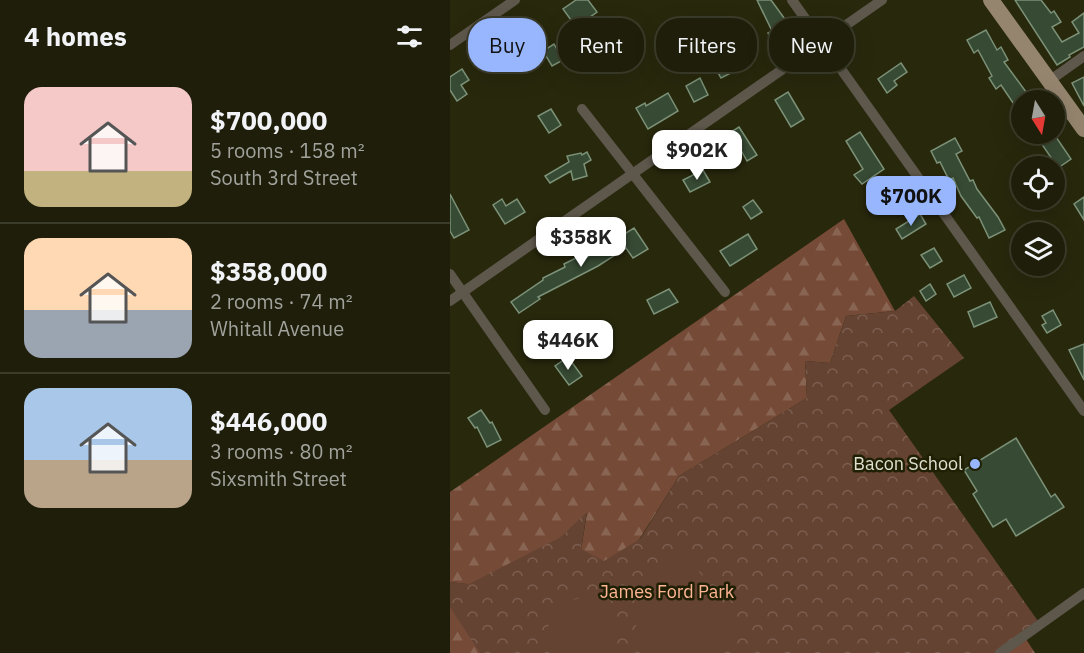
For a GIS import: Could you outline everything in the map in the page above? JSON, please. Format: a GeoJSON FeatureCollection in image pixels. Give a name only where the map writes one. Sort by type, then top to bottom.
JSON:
{"type":"FeatureCollection","features":[{"type":"Feature","properties":{"kind":"main road"},"geometry":{"type":"LineString","coordinates":[[992,0],[1084,129]]}},
{"type":"Feature","properties":{"kind":"street"},"geometry":{"type":"LineString","coordinates":[[792,0],[805,18]]}},
{"type":"Feature","properties":{"kind":"street"},"geometry":{"type":"LineString","coordinates":[[854,20],[882,0]]}},
{"type":"Feature","properties":{"kind":"street"},"geometry":{"type":"LineString","coordinates":[[450,45],[509,2]]}},
{"type":"Feature","properties":{"kind":"street"},"geometry":{"type":"LineString","coordinates":[[1049,81],[1084,56]]}},
{"type":"Feature","properties":{"kind":"street"},"geometry":{"type":"LineString","coordinates":[[450,301],[779,72]]}},
{"type":"Feature","properties":{"kind":"street"},"geometry":{"type":"LineString","coordinates":[[843,72],[1084,411]]}},
{"type":"Feature","properties":{"kind":"street"},"geometry":{"type":"LineString","coordinates":[[582,109],[725,292]]}},
{"type":"Feature","properties":{"kind":"street"},"geometry":{"type":"LineString","coordinates":[[450,274],[545,410]]}},
{"type":"Feature","properties":{"kind":"street"},"geometry":{"type":"LineString","coordinates":[[1000,653],[1084,593]]}},
{"type":"Feature","properties":{"kind":"green space"},"geometry":{"type":"Polygon","coordinates":[[[844,219],[895,311],[846,316],[830,363],[805,361],[807,398],[679,476],[620,570],[581,550],[587,513],[506,589],[450,582],[450,492],[844,219]]]}},
{"type":"Feature","properties":{"kind":"green space","name":"James Ford Park"},"geometry":{"type":"Polygon","coordinates":[[[914,296],[964,358],[889,410],[1040,624],[1000,653],[480,653],[450,607],[450,582],[469,584],[561,537],[587,512],[581,549],[604,561],[640,539],[679,476],[807,398],[805,361],[830,363],[846,316],[895,311],[914,296]]]}},
{"type":"Feature","properties":{"kind":"green space","name":"James Ford Park"},"geometry":{"type":"Polygon","coordinates":[[[684,552],[746,633],[714,653],[642,653],[636,627],[642,597],[659,571],[684,552]]]}},
{"type":"Feature","properties":{"kind":"green space"},"geometry":{"type":"Polygon","coordinates":[[[603,595],[620,653],[549,653],[548,626],[558,609],[577,599],[603,595]]]}},
{"type":"Feature","properties":{"kind":"green space"},"geometry":{"type":"Polygon","coordinates":[[[450,604],[484,653],[450,653],[450,604]]]}},
{"type":"Feature","properties":{"kind":"green space"},"geometry":{"type":"Polygon","coordinates":[[[1024,636],[1035,653],[1000,653],[1024,636]]]}},
{"type":"Feature","properties":{"kind":"building"},"geometry":{"type":"Polygon","coordinates":[[[576,0],[588,0],[597,12],[589,18],[570,18],[563,9],[576,0]]]}},
{"type":"Feature","properties":{"kind":"building"},"geometry":{"type":"Polygon","coordinates":[[[757,0],[771,0],[784,18],[769,18],[769,25],[757,0]]]}},
{"type":"Feature","properties":{"kind":"building"},"geometry":{"type":"Polygon","coordinates":[[[1015,0],[1041,0],[1051,13],[1054,11],[1061,22],[1052,27],[1062,42],[1079,33],[1072,22],[1084,13],[1084,47],[1057,65],[1015,0]]]}},
{"type":"Feature","properties":{"kind":"building"},"geometry":{"type":"Polygon","coordinates":[[[986,30],[997,50],[1001,47],[1008,60],[1004,62],[1025,90],[1011,90],[1011,100],[1001,85],[996,89],[989,78],[992,76],[978,50],[974,53],[967,40],[986,30]]]}},
{"type":"Feature","properties":{"kind":"building"},"geometry":{"type":"Polygon","coordinates":[[[554,44],[558,51],[558,63],[552,66],[546,56],[546,49],[554,44]]]}},
{"type":"Feature","properties":{"kind":"building"},"geometry":{"type":"Polygon","coordinates":[[[901,63],[907,72],[894,81],[897,85],[887,93],[878,79],[901,63]]]}},
{"type":"Feature","properties":{"kind":"building"},"geometry":{"type":"Polygon","coordinates":[[[462,69],[469,80],[461,85],[467,94],[457,101],[450,90],[450,77],[462,69]]]}},
{"type":"Feature","properties":{"kind":"building"},"geometry":{"type":"Polygon","coordinates":[[[718,72],[733,72],[721,78],[718,72]]]}},
{"type":"Feature","properties":{"kind":"building"},"geometry":{"type":"Polygon","coordinates":[[[1084,77],[1084,106],[1072,83],[1084,77]]]}},
{"type":"Feature","properties":{"kind":"building"},"geometry":{"type":"Polygon","coordinates":[[[700,78],[708,95],[694,102],[686,86],[700,78]]]}},
{"type":"Feature","properties":{"kind":"building"},"geometry":{"type":"Polygon","coordinates":[[[788,92],[804,119],[791,127],[775,100],[788,92]]]}},
{"type":"Feature","properties":{"kind":"building"},"geometry":{"type":"Polygon","coordinates":[[[668,93],[678,111],[648,129],[636,108],[645,103],[646,106],[668,93]]]}},
{"type":"Feature","properties":{"kind":"building"},"geometry":{"type":"Polygon","coordinates":[[[551,109],[561,125],[549,133],[538,116],[551,109]]]}},
{"type":"Feature","properties":{"kind":"building"},"geometry":{"type":"Polygon","coordinates":[[[739,127],[757,155],[747,161],[731,132],[739,127]]]}},
{"type":"Feature","properties":{"kind":"building"},"geometry":{"type":"Polygon","coordinates":[[[860,132],[884,169],[862,184],[854,175],[863,169],[846,141],[860,132]]]}},
{"type":"Feature","properties":{"kind":"building"},"geometry":{"type":"Polygon","coordinates":[[[955,138],[962,151],[956,154],[970,181],[973,180],[1005,230],[989,238],[979,217],[977,218],[961,196],[953,178],[949,180],[940,162],[937,163],[931,151],[955,138]]]}},
{"type":"Feature","properties":{"kind":"building"},"geometry":{"type":"Polygon","coordinates":[[[1042,144],[1061,144],[1071,159],[1065,163],[1065,156],[1050,156],[1042,144]]]}},
{"type":"Feature","properties":{"kind":"building"},"geometry":{"type":"Polygon","coordinates":[[[587,152],[591,160],[584,164],[587,176],[573,180],[571,171],[550,183],[545,176],[569,162],[567,156],[581,153],[582,155],[587,152]]]}},
{"type":"Feature","properties":{"kind":"building"},"geometry":{"type":"Polygon","coordinates":[[[703,170],[710,182],[690,192],[683,180],[703,170]]]}},
{"type":"Feature","properties":{"kind":"building"},"geometry":{"type":"Polygon","coordinates":[[[450,194],[469,230],[454,238],[450,231],[450,194]]]}},
{"type":"Feature","properties":{"kind":"building"},"geometry":{"type":"Polygon","coordinates":[[[1084,197],[1084,220],[1074,204],[1084,197]]]}},
{"type":"Feature","properties":{"kind":"building"},"geometry":{"type":"Polygon","coordinates":[[[502,199],[506,206],[517,199],[525,212],[505,224],[493,205],[502,199]]]}},
{"type":"Feature","properties":{"kind":"building"},"geometry":{"type":"Polygon","coordinates":[[[753,200],[762,212],[751,219],[743,207],[753,200]]]}},
{"type":"Feature","properties":{"kind":"building"},"geometry":{"type":"Polygon","coordinates":[[[920,214],[926,224],[902,239],[896,229],[920,214]]]}},
{"type":"Feature","properties":{"kind":"building"},"geometry":{"type":"Polygon","coordinates":[[[634,228],[648,249],[633,258],[626,248],[598,266],[538,297],[540,299],[519,313],[511,302],[543,278],[565,267],[564,264],[576,258],[579,262],[634,228]]]}},
{"type":"Feature","properties":{"kind":"building"},"geometry":{"type":"Polygon","coordinates":[[[748,234],[757,249],[730,266],[720,251],[748,234]]]}},
{"type":"Feature","properties":{"kind":"building"},"geometry":{"type":"Polygon","coordinates":[[[934,248],[942,261],[930,268],[921,255],[934,248]]]}},
{"type":"Feature","properties":{"kind":"building"},"geometry":{"type":"Polygon","coordinates":[[[964,275],[971,288],[954,297],[947,284],[964,275]]]}},
{"type":"Feature","properties":{"kind":"building"},"geometry":{"type":"Polygon","coordinates":[[[930,284],[936,294],[926,301],[920,291],[930,284]]]}},
{"type":"Feature","properties":{"kind":"building"},"geometry":{"type":"Polygon","coordinates":[[[669,289],[678,302],[654,314],[647,300],[669,289]]]}},
{"type":"Feature","properties":{"kind":"building"},"geometry":{"type":"Polygon","coordinates":[[[990,302],[997,317],[974,327],[968,312],[990,302]]]}},
{"type":"Feature","properties":{"kind":"building"},"geometry":{"type":"Polygon","coordinates":[[[1053,310],[1061,325],[1047,333],[1042,325],[1046,323],[1042,316],[1053,310]]]}},
{"type":"Feature","properties":{"kind":"building"},"geometry":{"type":"Polygon","coordinates":[[[1084,344],[1084,380],[1069,350],[1084,344]]]}},
{"type":"Feature","properties":{"kind":"building"},"geometry":{"type":"Polygon","coordinates":[[[568,357],[582,376],[569,385],[555,366],[568,357]]]}},
{"type":"Feature","properties":{"kind":"building"},"geometry":{"type":"Polygon","coordinates":[[[481,410],[490,423],[492,422],[501,440],[487,447],[477,427],[475,428],[468,418],[481,410]]]}},
{"type":"Feature","properties":{"kind":"building"},"geometry":{"type":"Polygon","coordinates":[[[1016,438],[1051,497],[1055,494],[1064,507],[1016,536],[1006,519],[993,527],[973,494],[977,491],[964,470],[1016,438]]]}},
{"type":"Feature","properties":{"kind":"place","name":"Bacon School"},"geometry":{"type":"Point","coordinates":[975,464]}}]}
